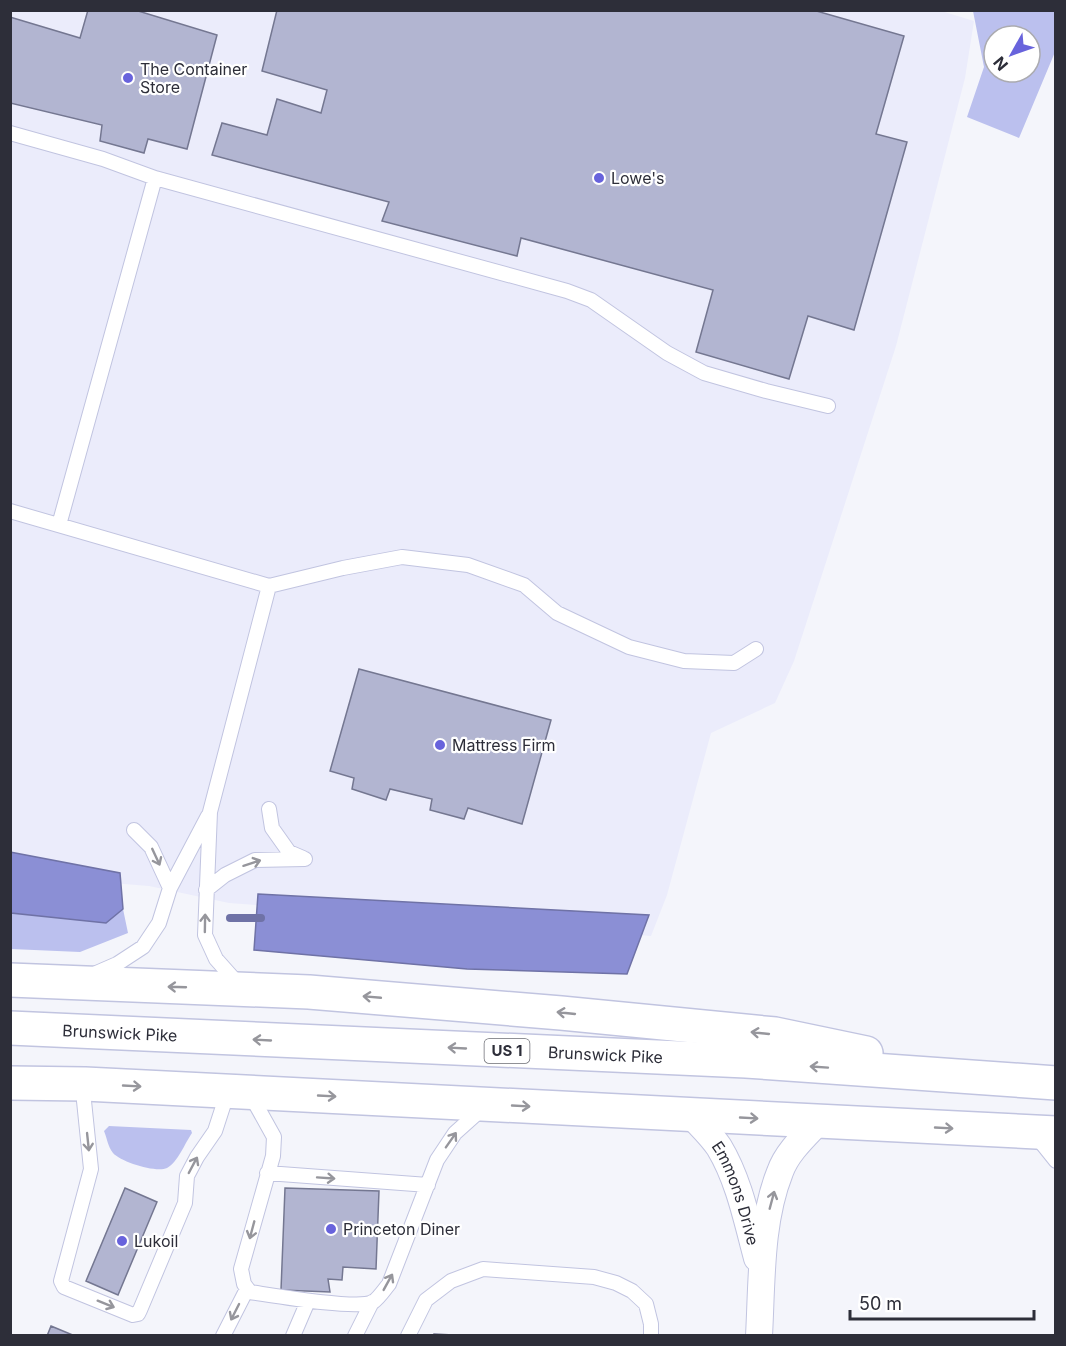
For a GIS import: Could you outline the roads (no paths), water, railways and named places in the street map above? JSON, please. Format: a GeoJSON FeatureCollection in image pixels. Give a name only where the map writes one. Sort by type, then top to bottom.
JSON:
{"type":"FeatureCollection","features":[{"type":"Feature","properties":{"kind":"highway"},"geometry":{"type":"LineString","coordinates":[[10,980],[309,992],[561,1013],[776,1035],[1003,1080]]}},
{"type":"Feature","properties":{"kind":"highway","name":"Brunswick Pike"},"geometry":{"type":"LineString","coordinates":[[10,1028],[746,1062],[1056,1083]]}},
{"type":"Feature","properties":{"kind":"highway"},"geometry":{"type":"LineString","coordinates":[[10,1083],[85,1084],[1044,1133]]}},
{"type":"Feature","properties":{"kind":"street","name":"Emmons Drive"},"geometry":{"type":"LineString","coordinates":[[691,1115],[717,1144],[726,1160],[741,1202],[762,1279]]}},
{"type":"Feature","properties":{"kind":"street","name":"Emmons Drive"},"geometry":{"type":"LineString","coordinates":[[759,1335],[765,1227],[780,1171],[793,1150],[819,1121]]}},
{"type":"Feature","properties":{"kind":"lane"},"geometry":{"type":"LineString","coordinates":[[10,133],[103,159],[155,178],[567,291],[591,300],[667,353],[704,373],[828,406]]}},
{"type":"Feature","properties":{"kind":"lane"},"geometry":{"type":"LineString","coordinates":[[58,525],[155,178]]}},
{"type":"Feature","properties":{"kind":"lane"},"geometry":{"type":"LineString","coordinates":[[10,511],[269,586],[402,556],[468,565],[524,585],[557,613],[629,647],[684,661],[734,663],[756,649]]}},
{"type":"Feature","properties":{"kind":"lane"},"geometry":{"type":"LineString","coordinates":[[243,990],[216,959],[205,935],[210,812],[269,586]]}},
{"type":"Feature","properties":{"kind":"lane"},"geometry":{"type":"LineString","coordinates":[[206,890],[225,875],[255,860],[305,859],[289,852],[272,828],[269,809]]}},
{"type":"Feature","properties":{"kind":"lane"},"geometry":{"type":"LineString","coordinates":[[73,983],[117,964],[143,947],[159,923],[170,888],[210,812]]}},
{"type":"Feature","properties":{"kind":"lane"},"geometry":{"type":"LineString","coordinates":[[134,830],[152,847],[170,888]]}},
{"type":"Feature","properties":{"kind":"lane"},"geometry":{"type":"LineString","coordinates":[[85,1084],[84,1101],[91,1169],[61,1281],[64,1287],[133,1315],[138,1314],[185,1203],[187,1176],[239,1092],[274,1137],[273,1156],[241,1269],[244,1284],[250,1292],[309,1301],[363,1304],[372,1302]]}},
{"type":"Feature","properties":{"kind":"lane"},"geometry":{"type":"LineString","coordinates":[[355,1335],[372,1302],[389,1284],[438,1160],[455,1133],[487,1104]]}},
{"type":"Feature","properties":{"kind":"lane"},"geometry":{"type":"LineString","coordinates":[[1044,1133],[1046,1147],[1056,1161]]}},
{"type":"Feature","properties":{"kind":"lane"},"geometry":{"type":"LineString","coordinates":[[267,1173],[428,1185]]}},
{"type":"Feature","properties":{"kind":"lane"},"geometry":{"type":"LineString","coordinates":[[408,1335],[426,1300],[452,1281],[483,1269],[594,1277],[616,1283],[632,1291],[646,1304],[651,1335]]}},
{"type":"Feature","properties":{"kind":"lane"},"geometry":{"type":"LineString","coordinates":[[223,1335],[247,1288]]}},
{"type":"Feature","properties":{"kind":"lane"},"geometry":{"type":"LineString","coordinates":[[293,1335],[309,1301]]}},
{"type":"Feature","properties":{"kind":"waterway"},"geometry":{"type":"LineString","coordinates":[[230,918],[261,918]]}},
{"type":"Feature","properties":{"kind":"place","name":"The Container Store"},"geometry":{"type":"Point","coordinates":[128,78]}},
{"type":"Feature","properties":{"kind":"place","name":"Lowe's"},"geometry":{"type":"Point","coordinates":[599,178]}},
{"type":"Feature","properties":{"kind":"place","name":"Mattress Firm"},"geometry":{"type":"Point","coordinates":[440,745]}},
{"type":"Feature","properties":{"kind":"place","name":"Princeton Diner"},"geometry":{"type":"Point","coordinates":[331,1229]}},
{"type":"Feature","properties":{"kind":"place","name":"Lukoil"},"geometry":{"type":"Point","coordinates":[122,1241]}}]}
